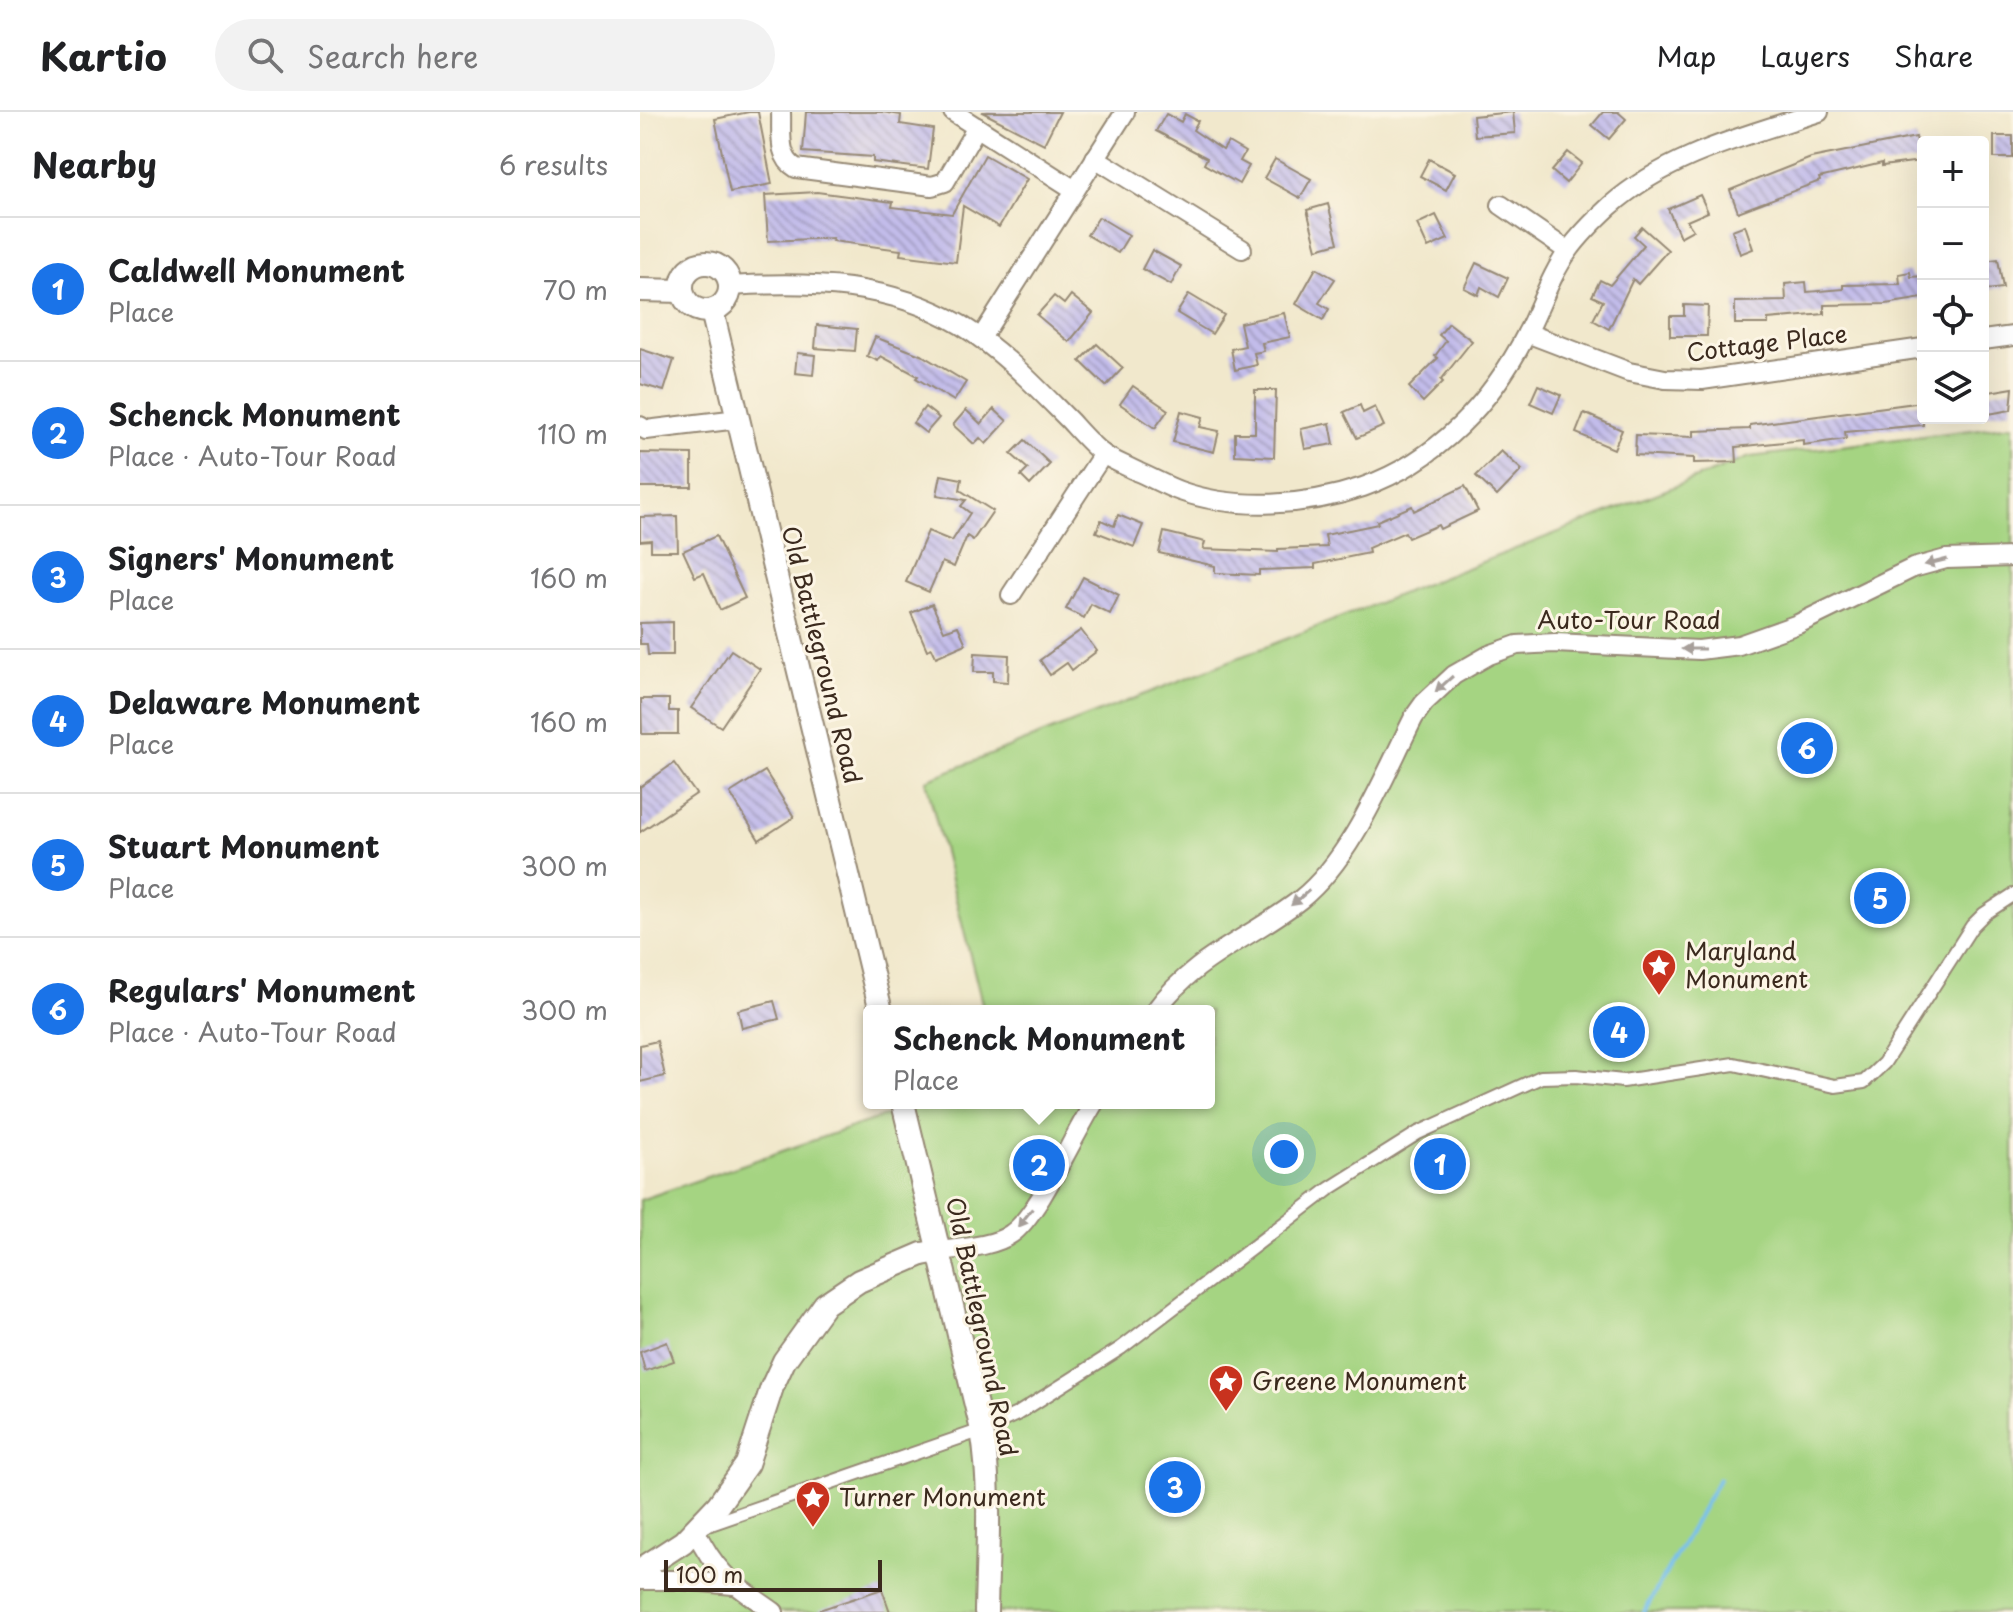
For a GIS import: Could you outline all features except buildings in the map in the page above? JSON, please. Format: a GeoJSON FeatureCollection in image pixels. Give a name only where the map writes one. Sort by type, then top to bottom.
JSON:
{"type":"FeatureCollection","features":[{"type":"Feature","properties":{"kind":"street"},"geometry":{"type":"LineString","coordinates":[[781,112],[782,153],[787,163],[796,168],[932,186],[945,182],[977,127]]}},
{"type":"Feature","properties":{"kind":"street"},"geometry":{"type":"LineString","coordinates":[[953,112],[1075,190]]}},
{"type":"Feature","properties":{"kind":"street"},"geometry":{"type":"LineString","coordinates":[[981,338],[1125,112]]}},
{"type":"Feature","properties":{"kind":"street"},"geometry":{"type":"LineString","coordinates":[[730,286],[804,282],[866,290],[914,303],[958,324],[1009,360],[1103,454],[1182,492],[1226,501],[1268,504],[1321,499],[1404,470],[1441,444],[1473,412],[1502,376],[1568,251],[1608,207],[1648,176],[1698,152],[1819,112]]}},
{"type":"Feature","properties":{"kind":"street"},"geometry":{"type":"LineString","coordinates":[[1095,158],[1242,249]]}},
{"type":"Feature","properties":{"kind":"street"},"geometry":{"type":"LineString","coordinates":[[1501,205],[1568,251]]}},
{"type":"Feature","properties":{"kind":"street"},"geometry":{"type":"LineString","coordinates":[[703,263],[719,266],[729,278],[730,286],[725,302],[712,311],[689,305],[682,291],[682,283],[689,269],[703,263]]}},
{"type":"Feature","properties":{"kind":"street"},"geometry":{"type":"LineString","coordinates":[[640,290],[682,291]]}},
{"type":"Feature","properties":{"kind":"street","name":"Old Battleground Road"},"geometry":{"type":"LineString","coordinates":[[712,311],[880,1005]]}},
{"type":"Feature","properties":{"kind":"street","name":"Cottage Place"},"geometry":{"type":"LineString","coordinates":[[1527,333],[1629,372],[1665,379],[1702,380],[1917,349]]}},
{"type":"Feature","properties":{"kind":"street"},"geometry":{"type":"LineString","coordinates":[[1989,339],[2013,336]]}},
{"type":"Feature","properties":{"kind":"street"},"geometry":{"type":"LineString","coordinates":[[640,426],[646,430],[738,419]]}},
{"type":"Feature","properties":{"kind":"street"},"geometry":{"type":"LineString","coordinates":[[1011,595],[1103,454]]}},
{"type":"Feature","properties":{"kind":"street","name":"Auto-Tour Road"},"geometry":{"type":"LineString","coordinates":[[1159,1005],[1196,968],[1291,906],[1314,886],[1348,844],[1424,703],[1454,675],[1489,655],[1517,645],[1555,643],[1699,650],[1739,645],[1798,624],[1913,568],[1946,559],[2013,557]]}},
{"type":"Feature","properties":{"kind":"street"},"geometry":{"type":"LineString","coordinates":[[695,1530],[982,1430],[1017,1414],[1121,1348],[1329,1189],[1418,1133],[1541,1077],[1576,1076],[1623,1081],[1734,1064],[1835,1086],[1864,1082],[1884,1063],[1972,926],[2013,895]]}},
{"type":"Feature","properties":{"kind":"street","name":"Old Battleground Road"},"geometry":{"type":"LineString","coordinates":[[904,1109],[987,1459],[986,1612]]}},
{"type":"Feature","properties":{"kind":"street"},"geometry":{"type":"LineString","coordinates":[[640,1570],[668,1553],[695,1530],[718,1505],[747,1464],[772,1387],[784,1361],[825,1304],[869,1276],[922,1254],[997,1240],[1012,1234],[1046,1188],[1091,1109]]}},
{"type":"Feature","properties":{"kind":"street"},"geometry":{"type":"LineString","coordinates":[[695,1530],[710,1558],[733,1585],[774,1612]]}},
{"type":"Feature","properties":{"kind":"street"},"geometry":{"type":"LineString","coordinates":[[640,1580],[733,1585]]}},
{"type":"Feature","properties":{"kind":"green space"},"geometry":{"type":"Polygon","coordinates":[[[2013,425],[2013,1612],[640,1612],[640,1200],[905,1109],[1215,1109],[1215,1005],[982,1005],[926,780],[1750,457],[2013,425]]]}},
{"type":"Feature","properties":{"kind":"waterway"},"geometry":{"type":"LineString","coordinates":[[1644,1612],[1719,1479]]}},
{"type":"Feature","properties":{"kind":"place","name":"Regulars' Monument"},"geometry":{"type":"Point","coordinates":[1807,748]}},
{"type":"Feature","properties":{"kind":"place","name":"Stuart Monument"},"geometry":{"type":"Point","coordinates":[1880,898]}},
{"type":"Feature","properties":{"kind":"place","name":"Maryland Monument"},"geometry":{"type":"Point","coordinates":[1659,997]}},
{"type":"Feature","properties":{"kind":"place","name":"Delaware Monument"},"geometry":{"type":"Point","coordinates":[1619,1032]}},
{"type":"Feature","properties":{"kind":"place","name":"Caldwell Monument"},"geometry":{"type":"Point","coordinates":[1440,1164]}},
{"type":"Feature","properties":{"kind":"place","name":"Schenck Monument"},"geometry":{"type":"Point","coordinates":[1039,1165]}},
{"type":"Feature","properties":{"kind":"place","name":"Greene Monument"},"geometry":{"type":"Point","coordinates":[1226,1413]}},
{"type":"Feature","properties":{"kind":"place","name":"Signers' Monument"},"geometry":{"type":"Point","coordinates":[1175,1487]}},
{"type":"Feature","properties":{"kind":"place","name":"Turner Monument"},"geometry":{"type":"Point","coordinates":[813,1529]}}]}
